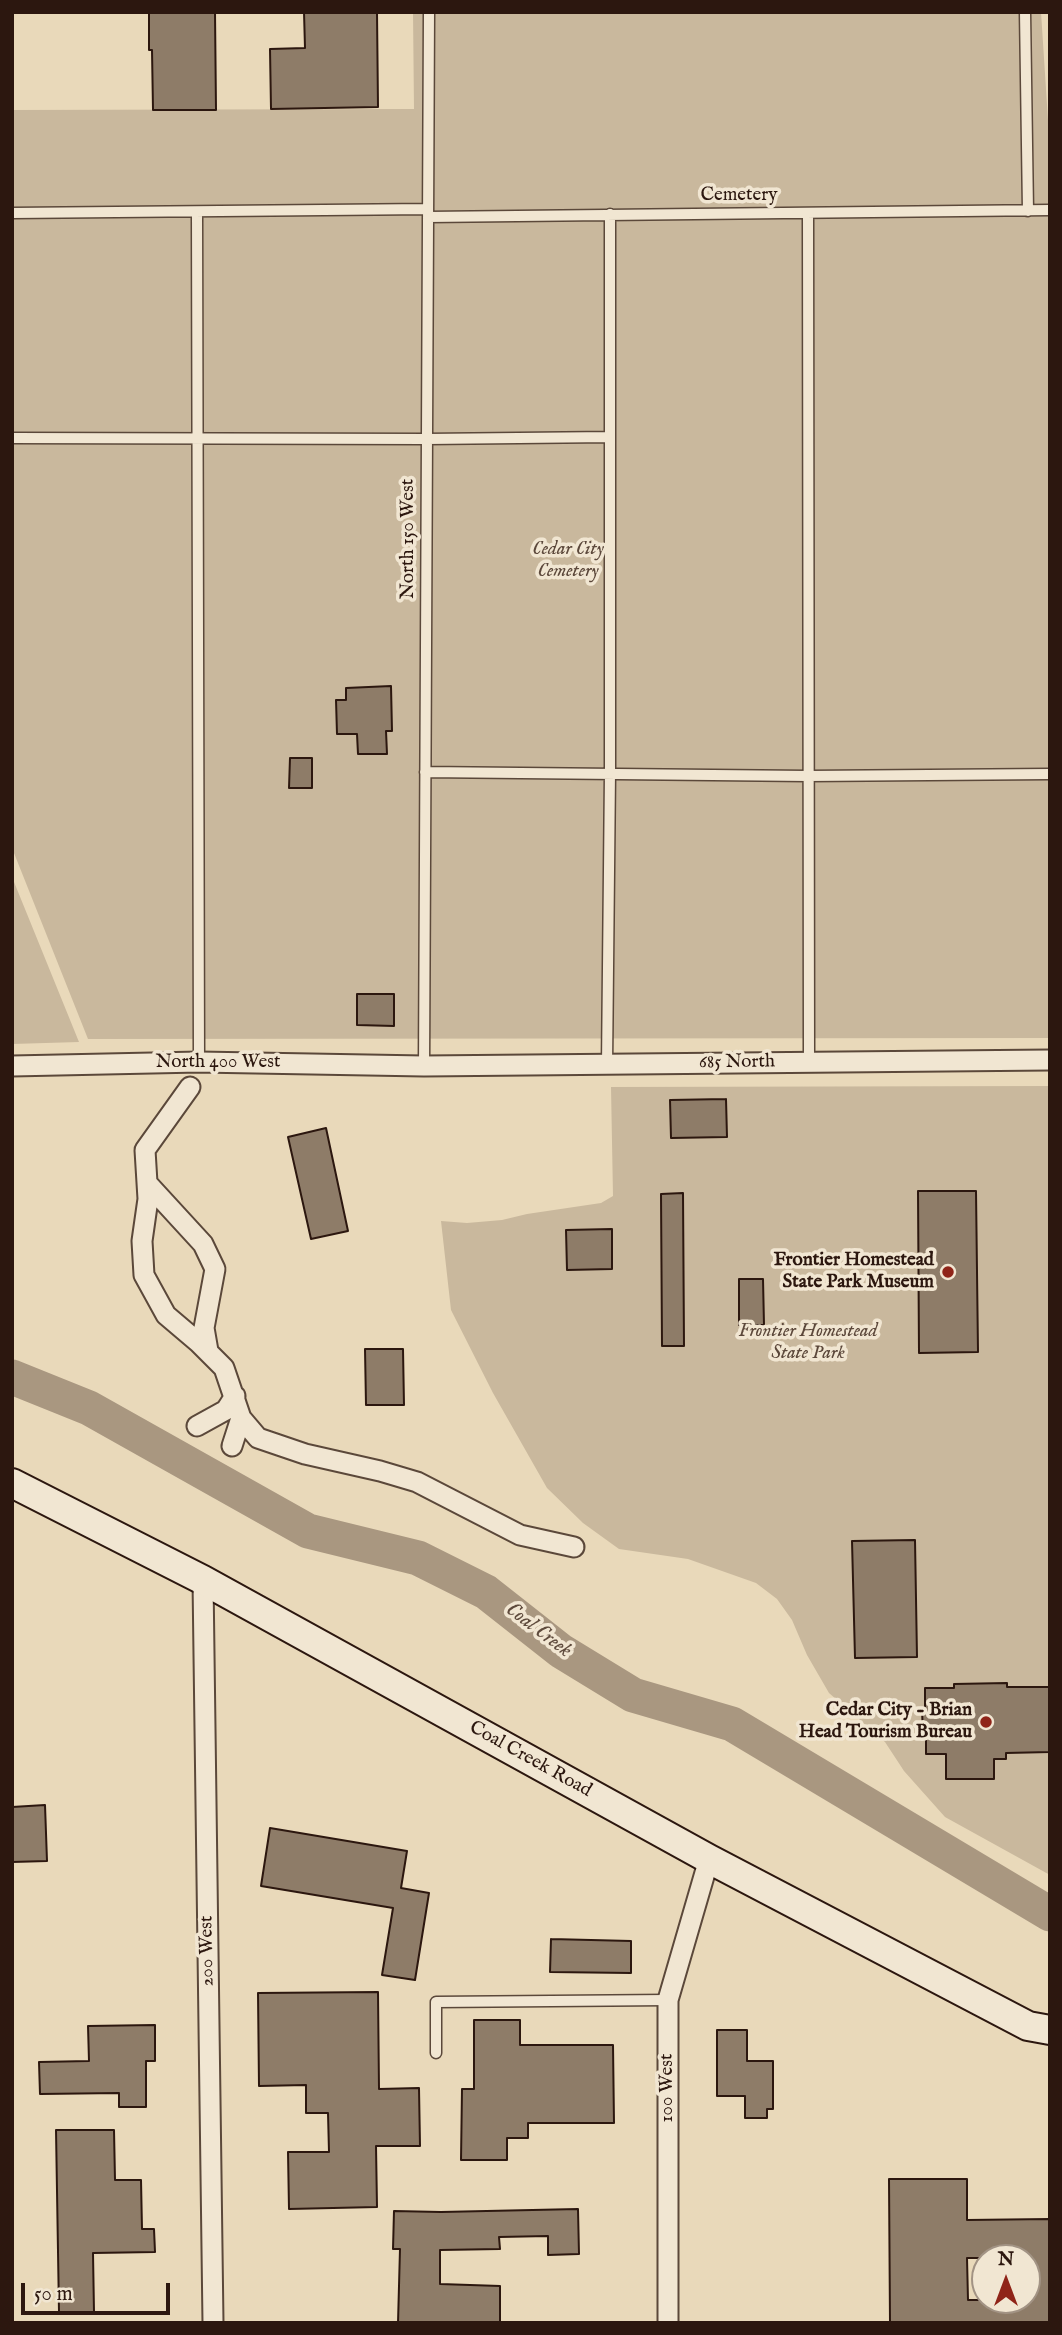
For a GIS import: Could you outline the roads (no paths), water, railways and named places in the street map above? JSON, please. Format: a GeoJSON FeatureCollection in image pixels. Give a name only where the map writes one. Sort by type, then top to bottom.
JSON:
{"type":"FeatureCollection","features":[{"type":"Feature","properties":{"kind":"main road","name":"Coal Creek Road"},"geometry":{"type":"LineString","coordinates":[[12,1483],[203,1580],[709,1859],[1028,2026],[1050,2031]]}},
{"type":"Feature","properties":{"kind":"street","name":"685 North"},"geometry":{"type":"LineString","coordinates":[[424,1066],[1050,1060]]}},
{"type":"Feature","properties":{"kind":"street","name":"North 400 West"},"geometry":{"type":"LineString","coordinates":[[12,1066],[200,1062],[424,1066]]}},
{"type":"Feature","properties":{"kind":"street"},"geometry":{"type":"LineString","coordinates":[[190,1087],[145,1150],[148,1199],[142,1241],[144,1275],[166,1315],[224,1368],[240,1418],[232,1446]]}},
{"type":"Feature","properties":{"kind":"street"},"geometry":{"type":"LineString","coordinates":[[147,1183],[203,1244],[215,1269],[204,1328],[208,1351]]}},
{"type":"Feature","properties":{"kind":"street"},"geometry":{"type":"LineString","coordinates":[[197,1426],[226,1410],[235,1396]]}},
{"type":"Feature","properties":{"kind":"street"},"geometry":{"type":"LineString","coordinates":[[240,1418],[258,1438],[305,1454],[417,1482],[520,1535],[574,1547]]}},
{"type":"Feature","properties":{"kind":"street","name":"200 West"},"geometry":{"type":"LineString","coordinates":[[203,1580],[213,2323]]}},
{"type":"Feature","properties":{"kind":"street","name":"100 West"},"geometry":{"type":"LineString","coordinates":[[668,2323],[668,2000],[709,1859]]}},
{"type":"Feature","properties":{"kind":"lane","name":"North 150 West"},"geometry":{"type":"LineString","coordinates":[[424,1066],[429,12]]}},
{"type":"Feature","properties":{"kind":"lane"},"geometry":{"type":"LineString","coordinates":[[1025,12],[1028,211]]}},
{"type":"Feature","properties":{"kind":"lane","name":"Cemetery"},"geometry":{"type":"LineString","coordinates":[[12,213],[610,214],[1050,210]]}},
{"type":"Feature","properties":{"kind":"lane"},"geometry":{"type":"LineString","coordinates":[[197,213],[200,1062]]}},
{"type":"Feature","properties":{"kind":"lane"},"geometry":{"type":"LineString","coordinates":[[808,213],[809,1063]]}},
{"type":"Feature","properties":{"kind":"lane"},"geometry":{"type":"LineString","coordinates":[[607,1065],[610,214]]}},
{"type":"Feature","properties":{"kind":"lane"},"geometry":{"type":"LineString","coordinates":[[12,438],[610,437]]}},
{"type":"Feature","properties":{"kind":"lane"},"geometry":{"type":"LineString","coordinates":[[425,772],[808,776],[1050,774]]}},
{"type":"Feature","properties":{"kind":"lane"},"geometry":{"type":"LineString","coordinates":[[436,2053],[436,2002],[668,2000]]}},
{"type":"Feature","properties":{"kind":"waterway","name":"Coal Creek"},"geometry":{"type":"LineString","coordinates":[[12,1377],[89,1408],[308,1531],[418,1558],[486,1592],[561,1651],[633,1695],[732,1724],[1050,1914]]}},
{"type":"Feature","properties":{"kind":"place","name":"Frontier Homestead State Park Museum"},"geometry":{"type":"Point","coordinates":[948,1272]}},
{"type":"Feature","properties":{"kind":"place","name":"Cedar City - Brian Head Tourism Bureau"},"geometry":{"type":"Point","coordinates":[986,1722]}},
{"type":"Feature","properties":{"kind":"park label","name":"Cedar City Cemetery"},"geometry":{"type":"Point","coordinates":[568,561]}},
{"type":"Feature","properties":{"kind":"park label","name":"Frontier Homestead State Park"},"geometry":{"type":"Point","coordinates":[808,1343]}}]}
